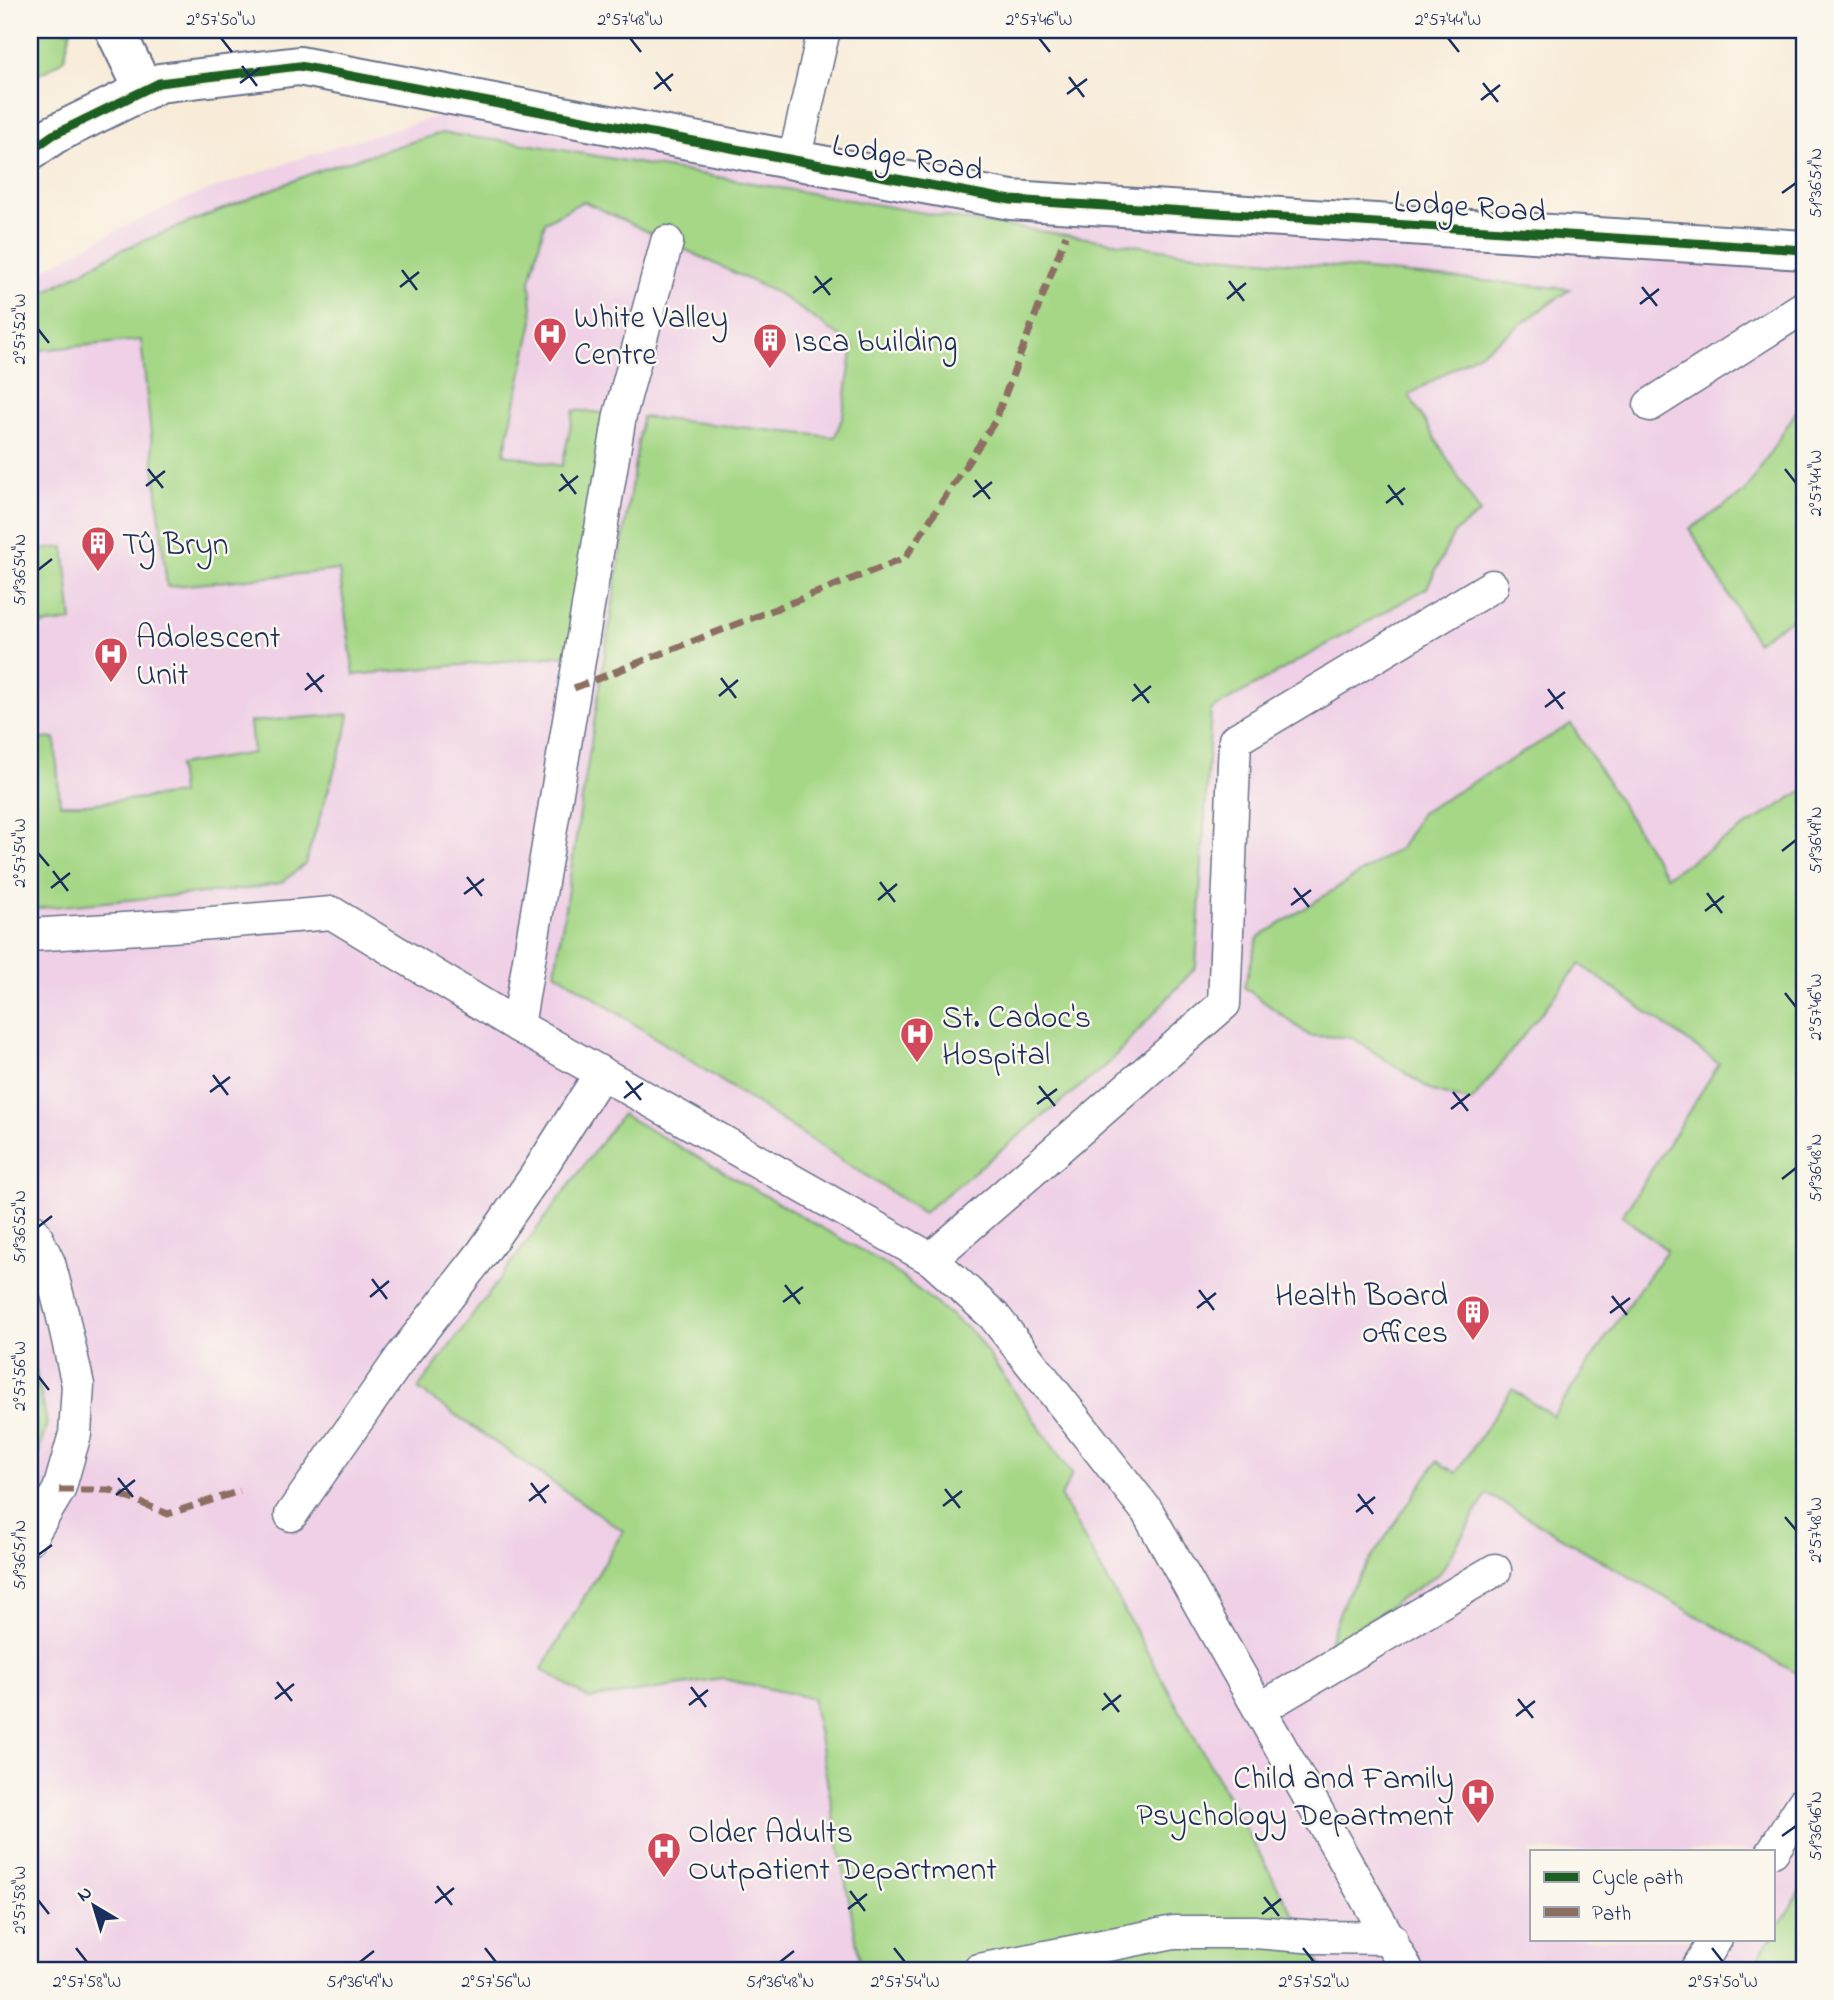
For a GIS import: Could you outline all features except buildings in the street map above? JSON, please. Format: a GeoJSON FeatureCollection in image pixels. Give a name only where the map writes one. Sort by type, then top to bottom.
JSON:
{"type":"FeatureCollection","features":[{"type":"Feature","properties":{"kind":"street"},"geometry":{"type":"LineString","coordinates":[[115,30],[144,90]]}},
{"type":"Feature","properties":{"kind":"street","name":"Lodge Road"},"geometry":{"type":"LineString","coordinates":[[30,151],[52,135],[159,83],[299,65],[1011,200],[1804,250]]}},
{"type":"Feature","properties":{"kind":"lane"},"geometry":{"type":"LineString","coordinates":[[794,160],[824,30]]}},
{"type":"Feature","properties":{"kind":"lane"},"geometry":{"type":"LineString","coordinates":[[518,1026],[621,415],[667,242]]}},
{"type":"Feature","properties":{"kind":"lane"},"geometry":{"type":"LineString","coordinates":[[1650,405],[1804,307]]}},
{"type":"Feature","properties":{"kind":"lane"},"geometry":{"type":"LineString","coordinates":[[930,1259],[1224,1004],[1235,740],[1492,586]]}},
{"type":"Feature","properties":{"kind":"lane"},"geometry":{"type":"LineString","coordinates":[[30,934],[332,913],[518,1026],[930,1259],[994,1316],[1147,1511],[1407,1970]]}},
{"type":"Feature","properties":{"kind":"lane"},"geometry":{"type":"LineString","coordinates":[[291,1515],[402,1356],[535,1177],[601,1073]]}},
{"type":"Feature","properties":{"kind":"lane"},"geometry":{"type":"LineString","coordinates":[[30,1228],[49,1263],[78,1385],[75,1434],[60,1490],[30,1538]]}},
{"type":"Feature","properties":{"kind":"lane"},"geometry":{"type":"LineString","coordinates":[[1260,1709],[1495,1570]]}},
{"type":"Feature","properties":{"kind":"lane"},"geometry":{"type":"LineString","coordinates":[[1774,1850],[1804,1802]]}},
{"type":"Feature","properties":{"kind":"lane"},"geometry":{"type":"LineString","coordinates":[[979,1970],[1174,1932],[1254,1932],[1317,1937],[1391,1938]]}},
{"type":"Feature","properties":{"kind":"lane"},"geometry":{"type":"LineString","coordinates":[[1696,1970],[1715,1940]]}},
{"type":"Feature","properties":{"kind":"shaded area","name":"St. Cadoc's Hospital"},"geometry":{"type":"Polygon","coordinates":[[[477,99],[1011,200],[1804,250],[1804,1886],[1774,1933],[1774,1850],[1530,1850],[1530,1940],[1769,1940],[1750,1970],[30,1970],[30,277],[181,200],[330,148],[435,117],[477,99]]]}},
{"type":"Feature","properties":{"kind":"green space"},"geometry":{"type":"Polygon","coordinates":[[[30,30],[71,30],[64,59],[46,71],[30,77],[30,30]]]}},
{"type":"Feature","properties":{"kind":"green space"},"geometry":{"type":"Polygon","coordinates":[[[441,133],[533,145],[971,221],[1188,253],[1570,289],[1492,345],[1409,395],[1480,513],[1454,533],[1427,588],[1211,710],[1196,967],[1108,1064],[923,1213],[555,972],[642,417],[835,437],[843,415],[853,346],[779,294],[583,201],[545,222],[530,281],[533,321],[504,454],[562,466],[574,410],[620,415],[580,654],[354,675],[339,570],[167,587],[141,340],[30,351],[30,300],[121,250],[320,170],[441,133]]]}},
{"type":"Feature","properties":{"kind":"green space"},"geometry":{"type":"Polygon","coordinates":[[[1804,399],[1804,611],[1756,642],[1690,529],[1745,492],[1804,399]]]}},
{"type":"Feature","properties":{"kind":"green space"},"geometry":{"type":"Polygon","coordinates":[[[30,465],[39,550],[64,547],[72,621],[30,626],[30,465]]]}},
{"type":"Feature","properties":{"kind":"green space"},"geometry":{"type":"Polygon","coordinates":[[[349,714],[345,737],[305,864],[281,883],[247,889],[30,909],[30,740],[55,738],[60,804],[87,804],[181,794],[178,765],[253,753],[250,722],[349,714]]]}},
{"type":"Feature","properties":{"kind":"green space"},"geometry":{"type":"Polygon","coordinates":[[[1571,724],[1666,876],[1804,790],[1804,1678],[1487,1494],[1440,1573],[1327,1647],[1346,1596],[1437,1461],[1456,1473],[1512,1389],[1553,1416],[1667,1250],[1622,1216],[1719,1064],[1580,964],[1471,1102],[1433,1091],[1351,1037],[1310,1036],[1244,987],[1258,938],[1401,847],[1421,813],[1571,724]]]}},
{"type":"Feature","properties":{"kind":"green space"},"geometry":{"type":"Polygon","coordinates":[[[622,1114],[887,1265],[974,1334],[1072,1474],[1061,1497],[1324,1970],[859,1970],[860,1961],[812,1698],[723,1679],[589,1699],[542,1669],[623,1531],[418,1389],[622,1114]]]}},
{"type":"Feature","properties":{"kind":"green space"},"geometry":{"type":"Polygon","coordinates":[[[30,1344],[47,1423],[30,1483],[30,1344]]]}},
{"type":"Feature","properties":{"kind":"green space"},"geometry":{"type":"Polygon","coordinates":[[[1804,1886],[1804,1970],[1750,1970],[1769,1940],[1774,1940],[1774,1933],[1804,1886]]]}},
{"type":"Feature","properties":{"kind":"marked path"},"geometry":{"type":"LineString","coordinates":[[574,688],[905,558],[995,421],[1066,235]]}},
{"type":"Feature","properties":{"kind":"marked path"},"geometry":{"type":"LineString","coordinates":[[59,1490],[110,1490],[168,1514],[240,1491]]}},
{"type":"Feature","properties":{"kind":"cycle path"},"geometry":{"type":"LineString","coordinates":[[30,151],[53,135],[159,83],[299,66],[1011,200],[1804,250]]}},
{"type":"Feature","properties":{"kind":"place","name":"White Valley Centre"},"geometry":{"type":"Point","coordinates":[550,364]}},
{"type":"Feature","properties":{"kind":"place","name":"Isca building"},"geometry":{"type":"Point","coordinates":[770,370]}},
{"type":"Feature","properties":{"kind":"place","name":"Tŷ Bryn"},"geometry":{"type":"Point","coordinates":[98,573]}},
{"type":"Feature","properties":{"kind":"place","name":"Adolescent Unit"},"geometry":{"type":"Point","coordinates":[111,684]}},
{"type":"Feature","properties":{"kind":"place","name":"St. Cadoc's Hospital"},"geometry":{"type":"Point","coordinates":[917,1064]}},
{"type":"Feature","properties":{"kind":"place","name":"Health Board offices"},"geometry":{"type":"Point","coordinates":[1473,1342]}},
{"type":"Feature","properties":{"kind":"place","name":"Child and Family Psychology Department"},"geometry":{"type":"Point","coordinates":[1478,1825]}},
{"type":"Feature","properties":{"kind":"place","name":"Older Adults Outpatient Department"},"geometry":{"type":"Point","coordinates":[664,1879]}}]}
